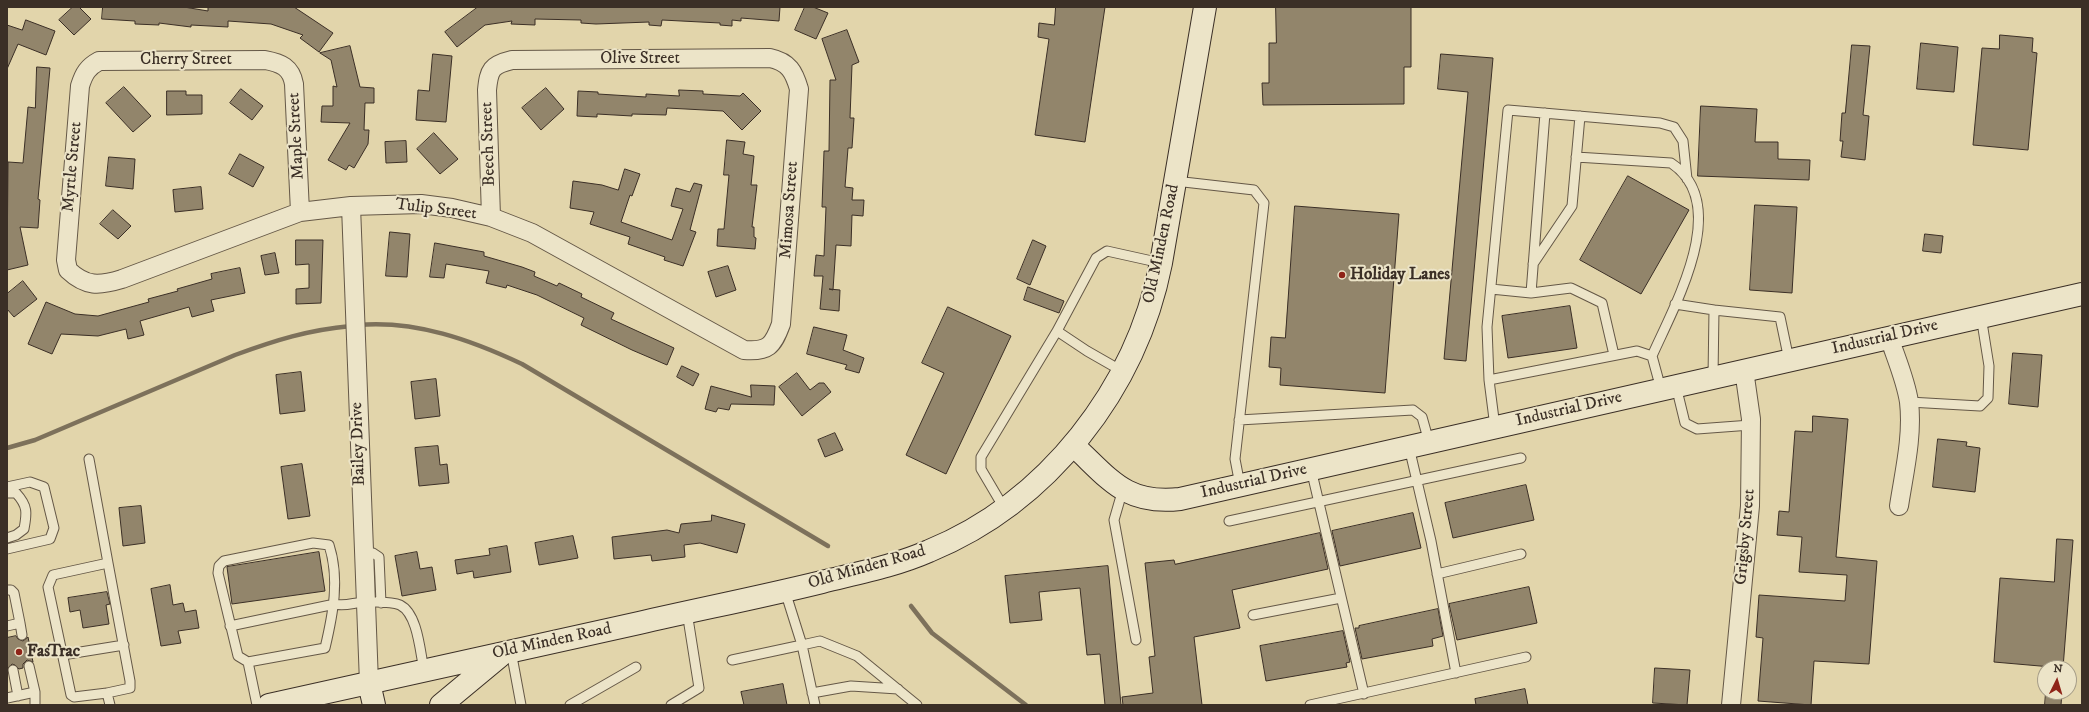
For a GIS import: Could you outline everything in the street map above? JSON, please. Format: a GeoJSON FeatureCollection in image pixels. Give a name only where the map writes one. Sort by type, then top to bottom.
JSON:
{"type":"FeatureCollection","features":[{"type":"Feature","properties":{"kind":"main road","name":"Old Minden Road"},"geometry":{"type":"LineString","coordinates":[[270,705],[785,591],[885,567],[912,558],[962,535],[1004,508],[1037,483],[1073,445],[1098,412],[1122,371],[1149,309],[1161,263],[1205,7]]}},
{"type":"Feature","properties":{"kind":"main road","name":"Industrial Drive"},"geometry":{"type":"LineString","coordinates":[[1073,445],[1123,489],[1134,496],[1146,499],[1167,500],[1240,485],[2082,294]]}},
{"type":"Feature","properties":{"kind":"main road"},"geometry":{"type":"LineString","coordinates":[[441,705],[508,652]]}},
{"type":"Feature","properties":{"kind":"main road"},"geometry":{"type":"LineString","coordinates":[[369,683],[374,705]]}},
{"type":"Feature","properties":{"kind":"street","name":"Olive Street"},"geometry":{"type":"LineString","coordinates":[[491,70],[497,64],[512,60],[770,58],[781,60],[791,67]]}},
{"type":"Feature","properties":{"kind":"street","name":"Cherry Street"},"geometry":{"type":"LineString","coordinates":[[90,66],[99,61],[114,60],[265,60],[283,64]]}},
{"type":"Feature","properties":{"kind":"street","name":"Maple Street"},"geometry":{"type":"LineString","coordinates":[[283,64],[293,77],[294,84],[300,212]]}},
{"type":"Feature","properties":{"kind":"street","name":"Myrtle Street"},"geometry":{"type":"LineString","coordinates":[[68,270],[66,252],[80,86],[83,75],[90,66]]}},
{"type":"Feature","properties":{"kind":"street","name":"Mimosa Street"},"geometry":{"type":"LineString","coordinates":[[764,350],[773,344],[781,324],[799,89],[791,67]]}},
{"type":"Feature","properties":{"kind":"street","name":"Beech Street"},"geometry":{"type":"LineString","coordinates":[[491,70],[488,90],[491,217]]}},
{"type":"Feature","properties":{"kind":"street","name":"Tulip Street"},"geometry":{"type":"LineString","coordinates":[[68,270],[86,283],[108,283],[300,212],[351,206],[421,204],[452,208],[491,217],[532,233],[569,252],[744,350],[764,350]]}},
{"type":"Feature","properties":{"kind":"street","name":"Bailey Drive"},"geometry":{"type":"LineString","coordinates":[[351,206],[363,553],[373,603],[369,683]]}},
{"type":"Feature","properties":{"kind":"street"},"geometry":{"type":"LineString","coordinates":[[1889,337],[1909,402],[1909,431],[1899,506]]}},
{"type":"Feature","properties":{"kind":"street","name":"Grigsby Street"},"geometry":{"type":"LineString","coordinates":[[1731,705],[1750,506],[1751,425],[1748,387],[1744,370]]}},
{"type":"Feature","properties":{"kind":"lane"},"geometry":{"type":"LineString","coordinates":[[1495,427],[1489,380],[1487,327],[1508,110],[1660,123],[1674,127],[1683,141],[1687,179]]}},
{"type":"Feature","properties":{"kind":"lane"},"geometry":{"type":"LineString","coordinates":[[1530,293],[1545,113]]}},
{"type":"Feature","properties":{"kind":"lane"},"geometry":{"type":"LineString","coordinates":[[1533,265],[1572,206],[1580,116]]}},
{"type":"Feature","properties":{"kind":"lane"},"geometry":{"type":"LineString","coordinates":[[1576,157],[1671,163],[1681,170],[1696,192],[1699,214],[1692,264],[1652,356]]}},
{"type":"Feature","properties":{"kind":"lane"},"geometry":{"type":"LineString","coordinates":[[1175,180],[1254,190],[1264,203],[1235,459],[1240,485]]}},
{"type":"Feature","properties":{"kind":"lane"},"geometry":{"type":"LineString","coordinates":[[1004,508],[981,469],[981,457],[1057,331],[1096,258],[1107,251],[1161,263]]}},
{"type":"Feature","properties":{"kind":"lane"},"geometry":{"type":"LineString","coordinates":[[1491,289],[1530,293],[1571,288],[1602,303],[1614,355]]}},
{"type":"Feature","properties":{"kind":"lane"},"geometry":{"type":"LineString","coordinates":[[1675,304],[1780,317],[1789,360]]}},
{"type":"Feature","properties":{"kind":"lane"},"geometry":{"type":"LineString","coordinates":[[1713,377],[1714,310]]}},
{"type":"Feature","properties":{"kind":"lane"},"geometry":{"type":"LineString","coordinates":[[1909,402],[1980,406],[1988,398],[1989,366],[1982,316]]}},
{"type":"Feature","properties":{"kind":"lane"},"geometry":{"type":"LineString","coordinates":[[1057,331],[1087,351],[1122,371]]}},
{"type":"Feature","properties":{"kind":"lane"},"geometry":{"type":"LineString","coordinates":[[1489,380],[1637,351],[1652,356],[1685,423],[1697,429],[1751,425]]}},
{"type":"Feature","properties":{"kind":"lane"},"geometry":{"type":"LineString","coordinates":[[1239,420],[1413,410],[1422,417],[1416,480],[1456,673]]}},
{"type":"Feature","properties":{"kind":"lane"},"geometry":{"type":"LineString","coordinates":[[1229,522],[1521,458]]}},
{"type":"Feature","properties":{"kind":"lane"},"geometry":{"type":"LineString","coordinates":[[89,459],[124,645],[130,688],[107,693],[74,697],[70,695],[48,587],[53,575],[108,564]]}},
{"type":"Feature","properties":{"kind":"lane"},"geometry":{"type":"LineString","coordinates":[[1311,469],[1364,694]]}},
{"type":"Feature","properties":{"kind":"lane"},"geometry":{"type":"LineString","coordinates":[[7,487],[30,482],[44,487],[54,528],[50,539],[7,548]]}},
{"type":"Feature","properties":{"kind":"lane"},"geometry":{"type":"LineString","coordinates":[[1123,489],[1114,520],[1136,640]]}},
{"type":"Feature","properties":{"kind":"lane"},"geometry":{"type":"LineString","coordinates":[[7,493],[16,493],[22,500],[27,513],[24,529],[16,535],[7,538]]}},
{"type":"Feature","properties":{"kind":"lane"},"geometry":{"type":"LineString","coordinates":[[313,543],[329,546],[333,558],[335,604],[325,648],[248,662],[238,656],[218,573],[219,566],[224,561],[313,543]]}},
{"type":"Feature","properties":{"kind":"lane"},"geometry":{"type":"LineString","coordinates":[[1436,574],[1521,554]]}},
{"type":"Feature","properties":{"kind":"lane"},"geometry":{"type":"LineString","coordinates":[[7,590],[11,590],[14,593],[22,634]]}},
{"type":"Feature","properties":{"kind":"lane"},"geometry":{"type":"LineString","coordinates":[[785,591],[802,644],[815,705]]}},
{"type":"Feature","properties":{"kind":"lane"},"geometry":{"type":"LineString","coordinates":[[1253,615],[1341,598]]}},
{"type":"Feature","properties":{"kind":"lane"},"geometry":{"type":"LineString","coordinates":[[230,626],[335,604],[398,604],[406,609],[413,618],[424,670]]}},
{"type":"Feature","properties":{"kind":"lane"},"geometry":{"type":"LineString","coordinates":[[671,705],[699,688],[687,612]]}},
{"type":"Feature","properties":{"kind":"lane"},"geometry":{"type":"LineString","coordinates":[[7,626],[20,623]]}},
{"type":"Feature","properties":{"kind":"lane"},"geometry":{"type":"LineString","coordinates":[[732,660],[820,641],[858,656],[916,705]]}},
{"type":"Feature","properties":{"kind":"lane"},"geometry":{"type":"LineString","coordinates":[[62,655],[124,645]]}},
{"type":"Feature","properties":{"kind":"lane"},"geometry":{"type":"LineString","coordinates":[[508,652],[521,705]]}},
{"type":"Feature","properties":{"kind":"lane"},"geometry":{"type":"LineString","coordinates":[[1310,705],[1526,657]]}},
{"type":"Feature","properties":{"kind":"lane"},"geometry":{"type":"LineString","coordinates":[[248,662],[257,705]]}},
{"type":"Feature","properties":{"kind":"lane"},"geometry":{"type":"LineString","coordinates":[[30,666],[35,692],[35,705]]}},
{"type":"Feature","properties":{"kind":"lane"},"geometry":{"type":"LineString","coordinates":[[570,705],[636,667]]}},
{"type":"Feature","properties":{"kind":"lane"},"geometry":{"type":"LineString","coordinates":[[13,670],[18,696]]}},
{"type":"Feature","properties":{"kind":"lane"},"geometry":{"type":"LineString","coordinates":[[812,693],[851,686],[898,690]]}},
{"type":"Feature","properties":{"kind":"lane"},"geometry":{"type":"LineString","coordinates":[[7,698],[35,692]]}},
{"type":"Feature","properties":{"kind":"lane"},"geometry":{"type":"LineString","coordinates":[[107,693],[110,705]]}},
{"type":"Feature","properties":{"kind":"building"},"geometry":{"type":"Polygon","coordinates":[[[73,7],[79,7],[91,19],[74,35],[59,20],[73,7]]]}},
{"type":"Feature","properties":{"kind":"building"},"geometry":{"type":"Polygon","coordinates":[[[103,7],[184,7],[208,11],[208,7],[294,7],[333,33],[319,52],[300,38],[303,35],[271,24],[228,21],[228,27],[191,25],[191,27],[159,23],[159,25],[135,24],[135,21],[102,19],[103,7]]]}},
{"type":"Feature","properties":{"kind":"building"},"geometry":{"type":"Polygon","coordinates":[[[478,7],[780,7],[779,21],[741,18],[741,21],[732,20],[732,26],[720,25],[720,23],[662,20],[661,26],[649,25],[649,22],[596,24],[581,23],[581,20],[535,19],[535,25],[511,24],[512,21],[485,25],[457,47],[445,32],[478,7]]]}},
{"type":"Feature","properties":{"kind":"building"},"geometry":{"type":"Polygon","coordinates":[[[805,7],[813,7],[828,13],[816,39],[795,30],[805,7]]]}},
{"type":"Feature","properties":{"kind":"building"},"geometry":{"type":"Polygon","coordinates":[[[1056,7],[1105,7],[1085,142],[1035,135],[1049,39],[1038,37],[1039,23],[1054,25],[1056,7]]]}},
{"type":"Feature","properties":{"kind":"building"},"geometry":{"type":"Polygon","coordinates":[[[1276,7],[1411,7],[1411,67],[1404,67],[1404,104],[1263,105],[1262,83],[1269,83],[1269,43],[1276,43],[1276,7]]]}},
{"type":"Feature","properties":{"kind":"building"},"geometry":{"type":"Polygon","coordinates":[[[26,20],[55,31],[46,55],[18,44],[7,69],[7,25],[22,30],[26,20]]]}},
{"type":"Feature","properties":{"kind":"building"},"geometry":{"type":"Polygon","coordinates":[[[847,30],[859,62],[852,65],[850,118],[854,118],[852,148],[848,148],[845,187],[853,188],[852,200],[864,200],[863,216],[852,215],[851,246],[836,245],[833,289],[840,290],[839,311],[820,309],[823,276],[814,276],[816,255],[824,256],[826,207],[822,207],[824,151],[829,151],[830,80],[836,80],[822,39],[847,30]]]}},
{"type":"Feature","properties":{"kind":"building"},"geometry":{"type":"Polygon","coordinates":[[[2000,35],[2033,38],[2032,52],[2037,53],[2028,150],[1973,145],[1982,48],[1999,49],[2000,35]]]}},
{"type":"Feature","properties":{"kind":"building"},"geometry":{"type":"Polygon","coordinates":[[[1921,43],[1958,47],[1954,92],[1917,89],[1921,43]]]}},
{"type":"Feature","properties":{"kind":"building"},"geometry":{"type":"Polygon","coordinates":[[[1852,45],[1870,46],[1863,115],[1869,116],[1865,160],[1841,157],[1843,141],[1840,141],[1842,113],[1845,113],[1852,45]]]}},
{"type":"Feature","properties":{"kind":"building"},"geometry":{"type":"Polygon","coordinates":[[[350,46],[360,87],[374,88],[374,103],[365,103],[364,130],[369,130],[368,144],[354,168],[349,165],[346,170],[328,160],[350,123],[321,122],[322,106],[333,106],[333,86],[337,87],[331,60],[320,53],[350,46]]]}},
{"type":"Feature","properties":{"kind":"building"},"geometry":{"type":"Polygon","coordinates":[[[433,54],[452,56],[446,122],[416,120],[418,90],[429,91],[433,54]]]}},
{"type":"Feature","properties":{"kind":"building"},"geometry":{"type":"Polygon","coordinates":[[[1441,54],[1493,58],[1466,361],[1444,359],[1468,92],[1438,89],[1441,54]]]}},
{"type":"Feature","properties":{"kind":"building"},"geometry":{"type":"Polygon","coordinates":[[[37,67],[50,68],[38,199],[40,200],[38,228],[20,227],[28,265],[7,270],[8,162],[23,163],[28,107],[35,108],[37,67]]]}},
{"type":"Feature","properties":{"kind":"building"},"geometry":{"type":"Polygon","coordinates":[[[124,87],[151,116],[133,132],[106,103],[124,87]]]}},
{"type":"Feature","properties":{"kind":"building"},"geometry":{"type":"Polygon","coordinates":[[[546,88],[564,109],[541,130],[522,108],[546,88]]]}},
{"type":"Feature","properties":{"kind":"building"},"geometry":{"type":"Polygon","coordinates":[[[241,89],[263,106],[252,120],[230,103],[241,89]]]}},
{"type":"Feature","properties":{"kind":"building"},"geometry":{"type":"Polygon","coordinates":[[[679,90],[703,91],[703,94],[740,96],[743,93],[761,111],[742,130],[723,111],[667,108],[666,115],[632,114],[632,116],[597,114],[597,117],[577,116],[578,91],[598,92],[598,94],[646,97],[646,94],[679,96],[679,90]]]}},
{"type":"Feature","properties":{"kind":"building"},"geometry":{"type":"Polygon","coordinates":[[[167,91],[186,91],[186,95],[202,95],[202,114],[167,115],[167,91]]]}},
{"type":"Feature","properties":{"kind":"building"},"geometry":{"type":"Polygon","coordinates":[[[1701,106],[1757,109],[1755,142],[1778,142],[1778,159],[1810,160],[1809,180],[1698,176],[1701,106]]]}},
{"type":"Feature","properties":{"kind":"building"},"geometry":{"type":"Polygon","coordinates":[[[434,133],[458,159],[440,174],[417,149],[434,133]]]}},
{"type":"Feature","properties":{"kind":"building"},"geometry":{"type":"Polygon","coordinates":[[[727,140],[745,142],[743,154],[754,156],[751,185],[757,185],[752,227],[754,227],[754,237],[756,238],[755,249],[717,246],[718,229],[724,229],[729,175],[724,175],[727,140]]]}},
{"type":"Feature","properties":{"kind":"building"},"geometry":{"type":"Polygon","coordinates":[[[406,141],[407,162],[386,163],[385,142],[406,141]]]}},
{"type":"Feature","properties":{"kind":"building"},"geometry":{"type":"Polygon","coordinates":[[[240,154],[264,167],[253,187],[229,174],[240,154]]]}},
{"type":"Feature","properties":{"kind":"building"},"geometry":{"type":"Polygon","coordinates":[[[109,157],[135,159],[133,189],[106,186],[109,157]]]}},
{"type":"Feature","properties":{"kind":"building"},"geometry":{"type":"Polygon","coordinates":[[[625,169],[640,174],[632,196],[630,195],[621,222],[672,240],[683,209],[671,206],[676,188],[690,192],[694,183],[702,185],[690,230],[696,232],[683,266],[664,260],[665,257],[628,244],[630,237],[590,224],[594,212],[570,208],[573,181],[602,185],[618,190],[625,169]]]}},
{"type":"Feature","properties":{"kind":"building"},"geometry":{"type":"Polygon","coordinates":[[[1628,176],[1689,210],[1641,294],[1580,260],[1628,176]]]}},
{"type":"Feature","properties":{"kind":"building"},"geometry":{"type":"Polygon","coordinates":[[[201,187],[203,209],[175,212],[173,190],[201,187]]]}},
{"type":"Feature","properties":{"kind":"building"},"geometry":{"type":"Polygon","coordinates":[[[1755,205],[1797,207],[1792,293],[1750,290],[1755,205]]]}},
{"type":"Feature","properties":{"kind":"building","name":"Holiday Lanes"},"geometry":{"type":"Polygon","coordinates":[[[1295,206],[1399,214],[1385,393],[1280,385],[1281,368],[1269,367],[1271,337],[1285,338],[1295,206]]]}},
{"type":"Feature","properties":{"kind":"building"},"geometry":{"type":"Polygon","coordinates":[[[113,210],[131,226],[118,239],[100,224],[113,210]]]}},
{"type":"Feature","properties":{"kind":"building"},"geometry":{"type":"Polygon","coordinates":[[[390,232],[410,234],[407,277],[386,276],[390,232]]]}},
{"type":"Feature","properties":{"kind":"building"},"geometry":{"type":"Polygon","coordinates":[[[1925,234],[1943,236],[1941,253],[1923,251],[1925,234]]]}},
{"type":"Feature","properties":{"kind":"building"},"geometry":{"type":"Polygon","coordinates":[[[296,240],[323,240],[321,303],[296,304],[296,289],[309,288],[309,264],[296,265],[296,240]]]}},
{"type":"Feature","properties":{"kind":"building"},"geometry":{"type":"Polygon","coordinates":[[[1033,240],[1046,246],[1030,285],[1017,279],[1033,240]]]}},
{"type":"Feature","properties":{"kind":"building"},"geometry":{"type":"Polygon","coordinates":[[[435,243],[484,252],[484,256],[535,272],[534,276],[557,286],[559,283],[582,294],[581,297],[614,313],[611,319],[674,348],[667,365],[581,325],[584,318],[537,295],[507,285],[506,288],[486,283],[489,271],[446,264],[444,278],[430,277],[435,243]]]}},
{"type":"Feature","properties":{"kind":"building"},"geometry":{"type":"Polygon","coordinates":[[[275,253],[279,273],[265,275],[261,256],[275,253]]]}},
{"type":"Feature","properties":{"kind":"building"},"geometry":{"type":"Polygon","coordinates":[[[728,266],[736,290],[716,297],[708,272],[728,266]]]}},
{"type":"Feature","properties":{"kind":"building"},"geometry":{"type":"Polygon","coordinates":[[[240,268],[245,293],[211,300],[214,311],[192,317],[189,307],[140,321],[144,335],[128,339],[126,329],[98,336],[61,334],[52,354],[28,344],[46,302],[75,314],[98,316],[149,302],[148,299],[178,291],[177,289],[212,279],[211,274],[240,268]]]}},
{"type":"Feature","properties":{"kind":"building"},"geometry":{"type":"Polygon","coordinates":[[[23,281],[37,299],[14,317],[7,309],[7,294],[23,281]]]}},
{"type":"Feature","properties":{"kind":"building"},"geometry":{"type":"Polygon","coordinates":[[[1028,287],[1064,301],[1059,313],[1024,300],[1028,287]]]}},
{"type":"Feature","properties":{"kind":"building"},"geometry":{"type":"Polygon","coordinates":[[[1570,306],[1577,348],[1508,358],[1502,316],[1570,306]]]}},
{"type":"Feature","properties":{"kind":"building"},"geometry":{"type":"Polygon","coordinates":[[[948,307],[1011,336],[946,474],[906,455],[944,373],[922,363],[948,307]]]}},
{"type":"Feature","properties":{"kind":"building"},"geometry":{"type":"Polygon","coordinates":[[[814,327],[847,335],[843,350],[864,358],[859,373],[845,369],[847,365],[807,354],[814,327]]]}},
{"type":"Feature","properties":{"kind":"building"},"geometry":{"type":"Polygon","coordinates":[[[2013,353],[2042,355],[2038,407],[2009,404],[2013,353]]]}},
{"type":"Feature","properties":{"kind":"building"},"geometry":{"type":"Polygon","coordinates":[[[682,366],[699,374],[693,386],[677,377],[682,366]]]}},
{"type":"Feature","properties":{"kind":"building"},"geometry":{"type":"Polygon","coordinates":[[[301,372],[305,411],[280,414],[276,375],[301,372]]]}},
{"type":"Feature","properties":{"kind":"building"},"geometry":{"type":"Polygon","coordinates":[[[797,373],[810,390],[819,383],[824,383],[831,392],[802,416],[779,387],[797,373]]]}},
{"type":"Feature","properties":{"kind":"building"},"geometry":{"type":"Polygon","coordinates":[[[436,379],[440,416],[415,419],[411,382],[436,379]]]}},
{"type":"Feature","properties":{"kind":"building"},"geometry":{"type":"Polygon","coordinates":[[[751,385],[775,386],[774,405],[731,404],[729,410],[718,408],[716,412],[705,409],[711,386],[751,397],[751,385]]]}},
{"type":"Feature","properties":{"kind":"building"},"geometry":{"type":"Polygon","coordinates":[[[1813,416],[1848,419],[1836,557],[1877,561],[1869,664],[1814,661],[1811,705],[1758,701],[1763,638],[1756,637],[1759,595],[1845,601],[1847,575],[1799,572],[1802,537],[1777,535],[1779,511],[1789,512],[1795,431],[1812,432],[1813,416]]]}},
{"type":"Feature","properties":{"kind":"building"},"geometry":{"type":"Polygon","coordinates":[[[835,433],[843,450],[825,457],[818,440],[835,433]]]}},
{"type":"Feature","properties":{"kind":"building"},"geometry":{"type":"Polygon","coordinates":[[[1938,439],[1967,442],[1966,446],[1980,448],[1975,492],[1933,487],[1938,439]]]}},
{"type":"Feature","properties":{"kind":"building"},"geometry":{"type":"Polygon","coordinates":[[[438,446],[440,465],[447,464],[449,483],[419,486],[415,448],[438,446]]]}},
{"type":"Feature","properties":{"kind":"building"},"geometry":{"type":"Polygon","coordinates":[[[302,464],[310,516],[288,519],[281,467],[302,464]]]}},
{"type":"Feature","properties":{"kind":"building"},"geometry":{"type":"Polygon","coordinates":[[[1526,485],[1534,520],[1453,538],[1445,503],[1526,485]]]}},
{"type":"Feature","properties":{"kind":"building"},"geometry":{"type":"Polygon","coordinates":[[[141,506],[145,543],[123,546],[119,508],[141,506]]]}},
{"type":"Feature","properties":{"kind":"building"},"geometry":{"type":"Polygon","coordinates":[[[1413,513],[1421,548],[1340,566],[1332,531],[1413,513]]]}},
{"type":"Feature","properties":{"kind":"building"},"geometry":{"type":"Polygon","coordinates":[[[712,515],[745,524],[737,553],[700,543],[684,545],[685,557],[652,561],[651,555],[614,559],[612,537],[667,530],[679,533],[681,524],[711,521],[712,515]]]}},
{"type":"Feature","properties":{"kind":"building"},"geometry":{"type":"Polygon","coordinates":[[[1320,533],[1328,569],[1232,590],[1240,628],[1194,637],[1202,705],[1123,705],[1122,697],[1153,693],[1149,657],[1155,656],[1145,563],[1174,560],[1175,564],[1320,533]]]}},
{"type":"Feature","properties":{"kind":"building"},"geometry":{"type":"Polygon","coordinates":[[[573,536],[578,558],[539,565],[535,543],[573,536]]]}},
{"type":"Feature","properties":{"kind":"building"},"geometry":{"type":"Polygon","coordinates":[[[2057,539],[2073,540],[2064,660],[2037,660],[2037,666],[1994,662],[2000,578],[2054,582],[2057,539]]]}},
{"type":"Feature","properties":{"kind":"building"},"geometry":{"type":"Polygon","coordinates":[[[507,546],[511,572],[474,578],[473,571],[457,574],[455,560],[490,555],[489,549],[507,546]]]}},
{"type":"Feature","properties":{"kind":"building"},"geometry":{"type":"Polygon","coordinates":[[[319,552],[325,591],[232,604],[227,567],[319,552]]]}},
{"type":"Feature","properties":{"kind":"building"},"geometry":{"type":"Polygon","coordinates":[[[417,552],[420,569],[432,567],[436,590],[402,596],[395,556],[417,552]]]}},
{"type":"Feature","properties":{"kind":"building"},"geometry":{"type":"Polygon","coordinates":[[[1108,566],[1121,705],[1105,705],[1100,654],[1087,655],[1080,588],[1039,592],[1042,620],[1010,623],[1005,576],[1108,566]]]}},
{"type":"Feature","properties":{"kind":"building"},"geometry":{"type":"Polygon","coordinates":[[[170,585],[173,605],[183,603],[185,612],[196,610],[199,628],[178,631],[181,643],[161,646],[151,589],[170,585]]]}},
{"type":"Feature","properties":{"kind":"building"},"geometry":{"type":"Polygon","coordinates":[[[1529,587],[1537,623],[1457,640],[1449,604],[1529,587]]]}},
{"type":"Feature","properties":{"kind":"building"},"geometry":{"type":"Polygon","coordinates":[[[107,592],[110,604],[106,605],[109,624],[83,628],[80,610],[70,612],[68,598],[107,592]]]}},
{"type":"Feature","properties":{"kind":"building"},"geometry":{"type":"Polygon","coordinates":[[[1438,609],[1443,636],[1432,639],[1433,646],[1362,659],[1355,628],[1438,609]]]}},
{"type":"Feature","properties":{"kind":"building"},"geometry":{"type":"Polygon","coordinates":[[[1343,631],[1350,662],[1346,663],[1347,667],[1266,681],[1260,646],[1343,631]]]}},
{"type":"Feature","properties":{"kind":"building","name":"FasTrac"},"geometry":{"type":"Polygon","coordinates":[[[16,636],[18,639],[23,641],[28,637],[33,662],[27,660],[23,664],[23,668],[19,669],[12,664],[7,671],[7,638],[16,636]]]}},
{"type":"Feature","properties":{"kind":"building"},"geometry":{"type":"Polygon","coordinates":[[[1655,668],[1690,670],[1687,705],[1653,703],[1655,668]]]}},
{"type":"Feature","properties":{"kind":"building"},"geometry":{"type":"Polygon","coordinates":[[[783,684],[787,705],[744,705],[741,692],[783,684]]]}},
{"type":"Feature","properties":{"kind":"building"},"geometry":{"type":"Polygon","coordinates":[[[1525,689],[1528,705],[1476,705],[1475,699],[1525,689]]]}},
{"type":"Feature","properties":{"kind":"building"},"geometry":{"type":"Polygon","coordinates":[[[2045,700],[2061,700],[2061,705],[2045,705],[2045,700]]]}},
{"type":"Feature","properties":{"kind":"waterway"},"geometry":{"type":"LineString","coordinates":[[358,325],[380,324],[422,329],[463,340],[503,355],[522,364],[828,546]]}},
{"type":"Feature","properties":{"kind":"waterway"},"geometry":{"type":"LineString","coordinates":[[7,448],[35,440],[235,355],[278,340],[320,330],[351,326]]}},
{"type":"Feature","properties":{"kind":"waterway"},"geometry":{"type":"LineString","coordinates":[[911,606],[932,633],[1026,705]]}},
{"type":"Feature","properties":{"kind":"place","name":"Holiday Lanes"},"geometry":{"type":"Point","coordinates":[1342,275]}},
{"type":"Feature","properties":{"kind":"place","name":"FasTrac"},"geometry":{"type":"Point","coordinates":[19,652]}}]}
